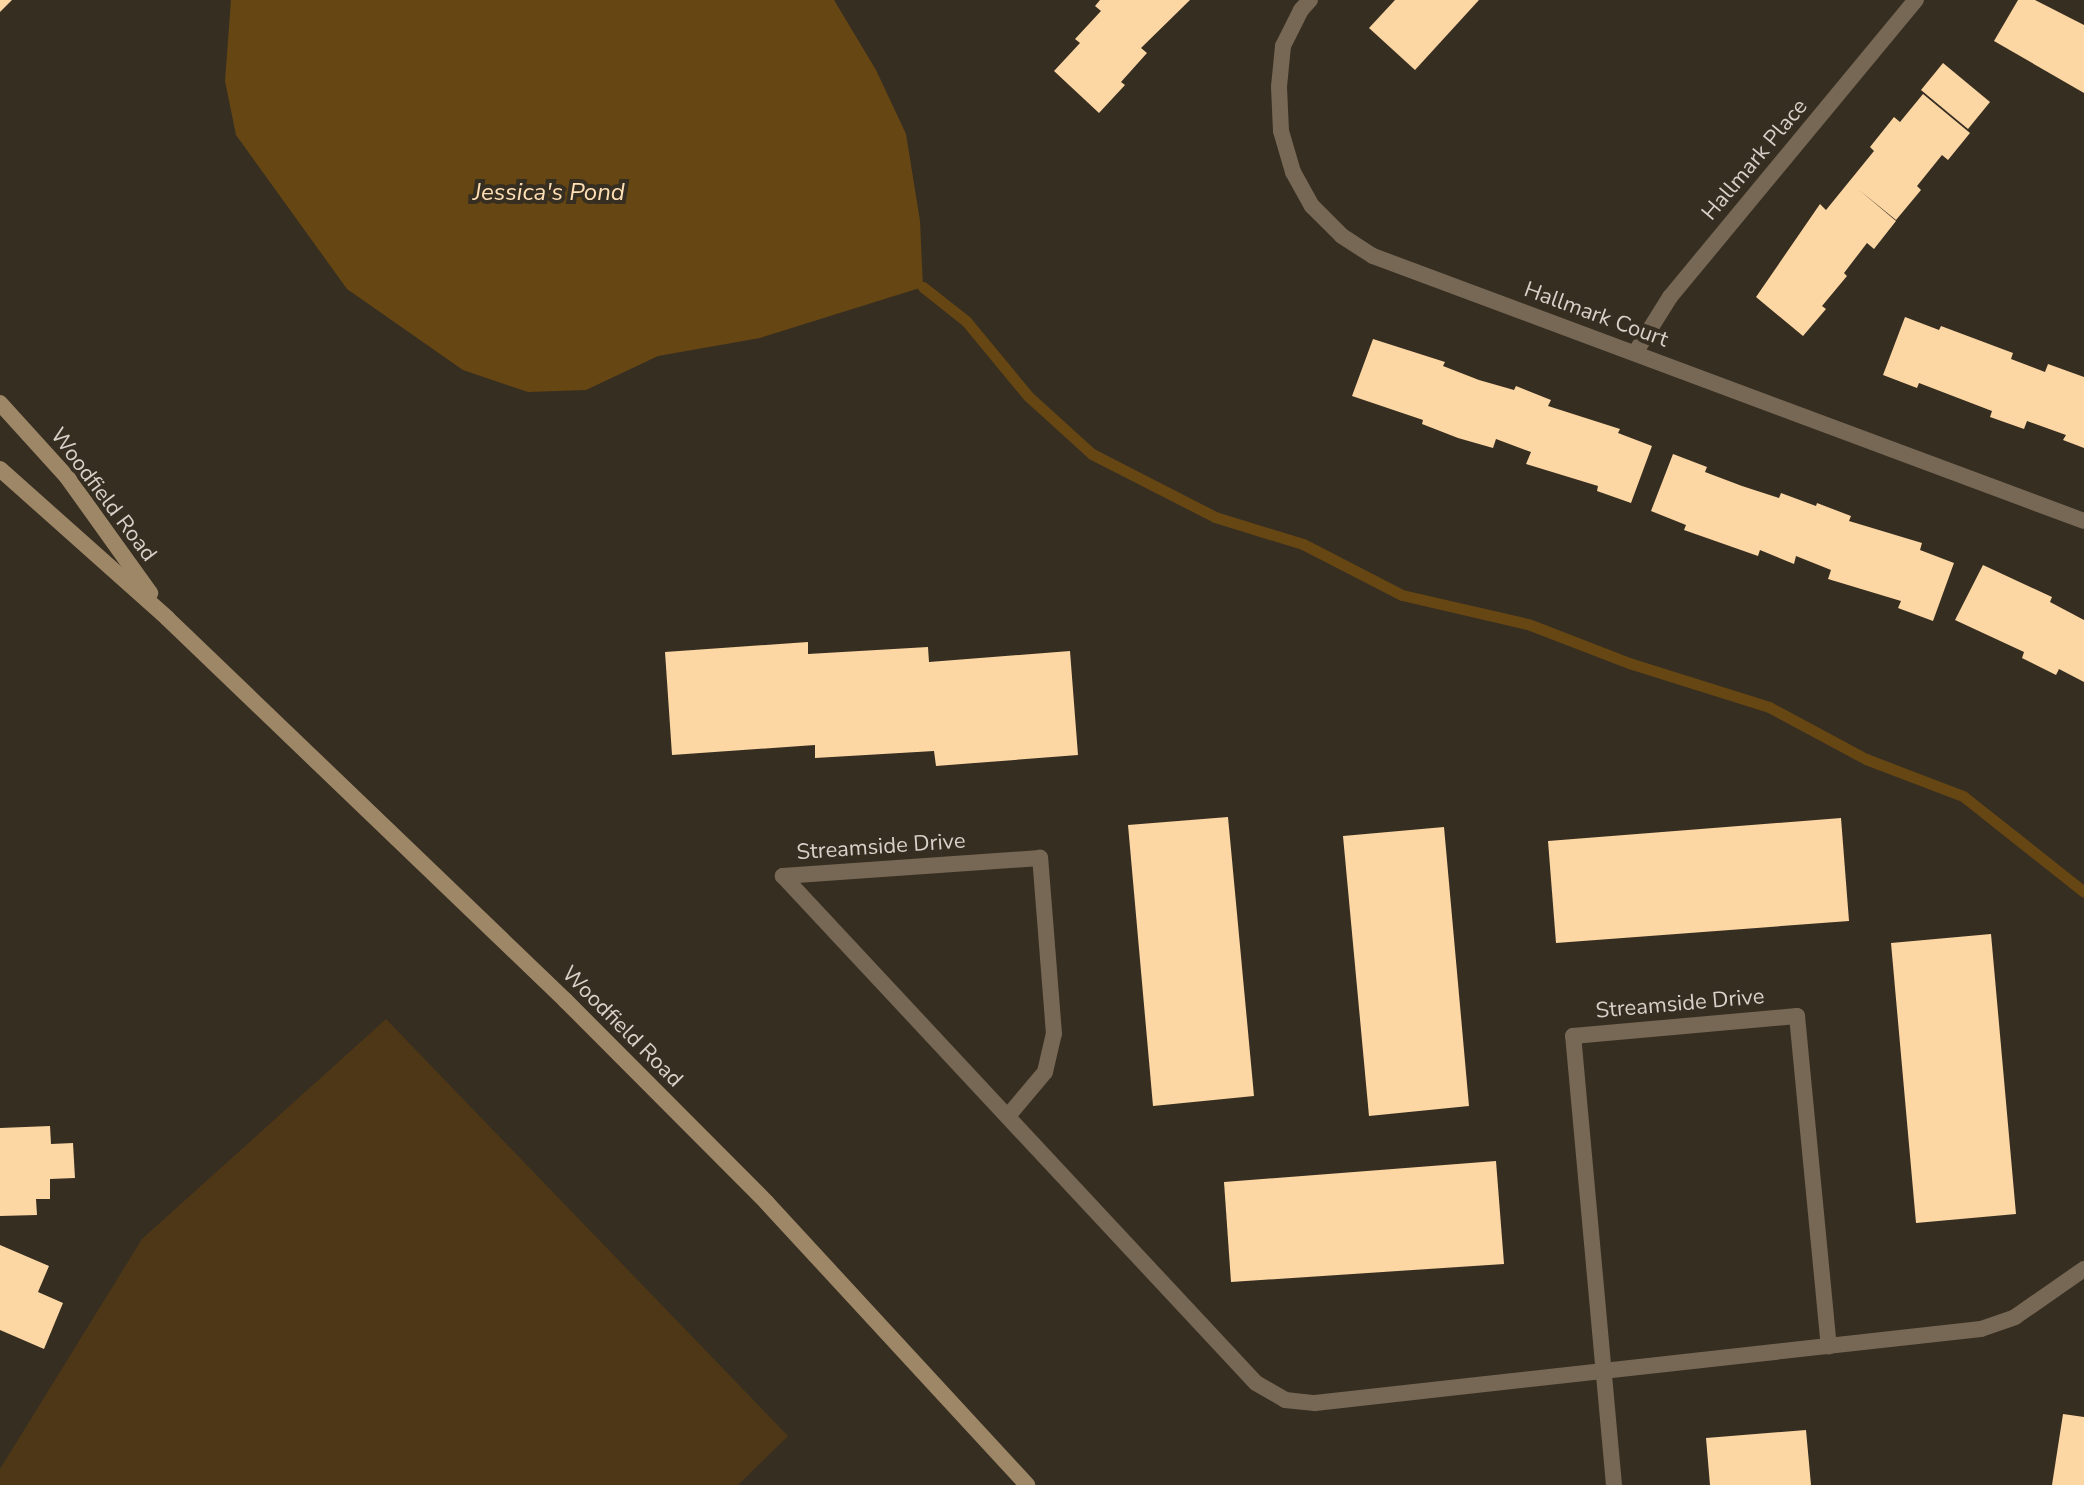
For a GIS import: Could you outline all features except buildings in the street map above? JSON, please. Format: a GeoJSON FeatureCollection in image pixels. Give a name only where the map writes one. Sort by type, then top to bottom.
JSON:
{"type":"FeatureCollection","features":[{"type":"Feature","properties":{"kind":"main road","name":"Woodfield Road"},"geometry":{"type":"LineString","coordinates":[[0,403],[67,477],[167,618]]}},
{"type":"Feature","properties":{"kind":"main road","name":"Woodfield Road"},"geometry":{"type":"LineString","coordinates":[[0,469],[167,618],[554,989],[722,1158],[937,1384],[1027,1485]]}},
{"type":"Feature","properties":{"kind":"street","name":"Hallmark Court"},"geometry":{"type":"LineString","coordinates":[[1310,0],[1301,10],[1283,46],[1279,87],[1281,131],[1293,172],[1312,206],[1342,236],[1373,256],[2084,521]]}},
{"type":"Feature","properties":{"kind":"street","name":"Hallmark Place"},"geometry":{"type":"LineString","coordinates":[[1635,353],[1670,297],[1916,0]]}},
{"type":"Feature","properties":{"kind":"street","name":"Streamside Drive"},"geometry":{"type":"LineString","coordinates":[[1008,1116],[1045,1072],[1054,1034],[1040,858],[783,876],[1256,1383],[1285,1400],[1315,1403],[1981,1329],[2015,1317],[2084,1269]]}},
{"type":"Feature","properties":{"kind":"street","name":"Streamside Drive"},"geometry":{"type":"LineString","coordinates":[[1603,1373],[1573,1036],[1797,1016],[1829,1346]]}},
{"type":"Feature","properties":{"kind":"street"},"geometry":{"type":"LineString","coordinates":[[1603,1373],[1614,1485]]}},
{"type":"Feature","properties":{"kind":"shaded area"},"geometry":{"type":"Polygon","coordinates":[[[386,1019],[788,1436],[738,1485],[0,1485],[0,1469],[142,1239],[386,1019]]]}},
{"type":"Feature","properties":{"kind":"water","name":"Jessica's Pond"},"geometry":{"type":"Polygon","coordinates":[[[231,0],[834,0],[876,70],[906,134],[920,221],[923,287],[760,338],[658,356],[586,390],[528,392],[463,370],[347,289],[236,135],[225,81],[231,0]]]}},
{"type":"Feature","properties":{"kind":"waterway"},"geometry":{"type":"LineString","coordinates":[[923,287],[966,321],[1028,396],[1092,454],[1215,517],[1303,544],[1402,595],[1528,624],[1629,663],[1769,707],[1866,759],[1963,796],[2084,892]]}}]}
